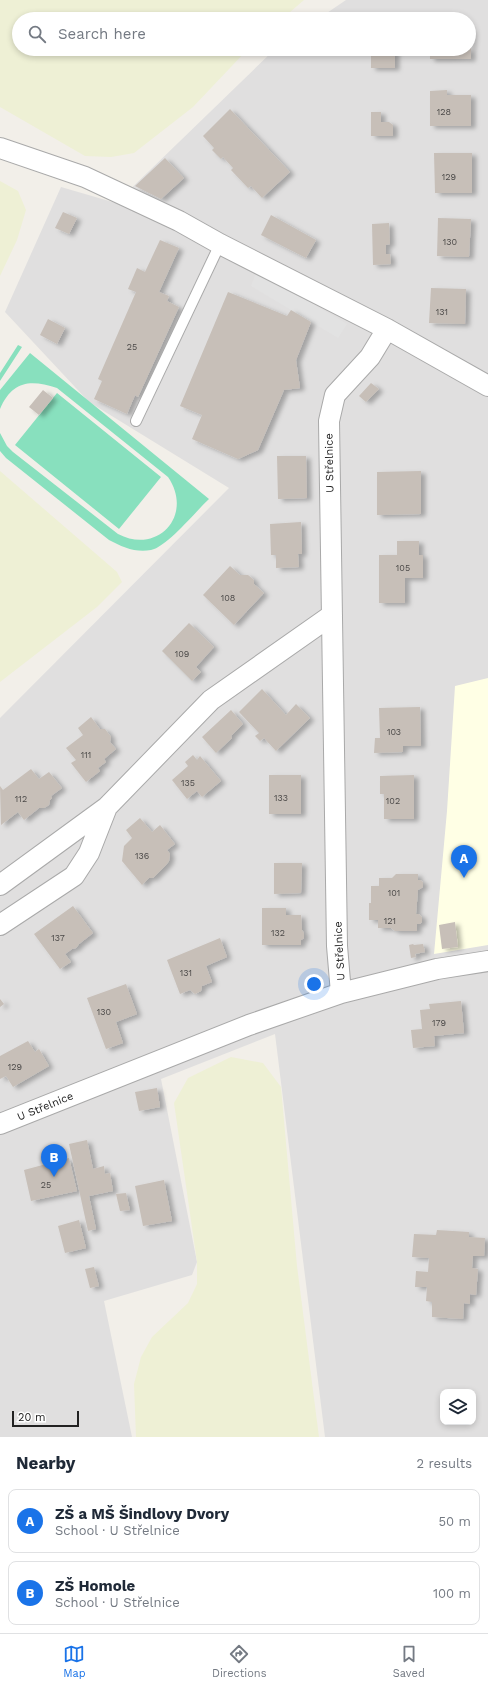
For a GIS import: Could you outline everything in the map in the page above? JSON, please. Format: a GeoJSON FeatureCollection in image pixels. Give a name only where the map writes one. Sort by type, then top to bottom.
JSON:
{"type":"FeatureCollection","features":[{"type":"Feature","properties":{"kind":"street"},"geometry":{"type":"LineString","coordinates":[[0,148],[85,176],[179,221],[220,244],[387,329],[488,386]]}},
{"type":"Feature","properties":{"kind":"street","name":"U Střelnice"},"geometry":{"type":"LineString","coordinates":[[0,1124],[249,1025],[341,993],[337,946],[329,421],[335,395],[370,357],[387,329]]}},
{"type":"Feature","properties":{"kind":"street"},"geometry":{"type":"LineString","coordinates":[[0,885],[107,807],[210,700],[332,615]]}},
{"type":"Feature","properties":{"kind":"street"},"geometry":{"type":"LineString","coordinates":[[0,925],[74,876],[89,853],[107,807]]}},
{"type":"Feature","properties":{"kind":"street"},"geometry":{"type":"LineString","coordinates":[[341,993],[437,969],[488,961]]}},
{"type":"Feature","properties":{"kind":"lane"},"geometry":{"type":"LineString","coordinates":[[136,421],[220,244]]}},
{"type":"Feature","properties":{"kind":"shaded area"},"geometry":{"type":"Polygon","coordinates":[[[0,0],[304,0],[290,12],[12,12],[12,56],[241,56],[193,107],[134,153],[111,157],[85,156],[0,107],[0,0]]]}},
{"type":"Feature","properties":{"kind":"shaded area"},"geometry":{"type":"Polygon","coordinates":[[[346,0],[488,0],[488,1437],[325,1437],[275,1034],[161,1079],[197,1262],[192,1275],[104,1301],[132,1437],[0,1437],[0,718],[229,488],[89,402],[5,312],[61,187],[116,203],[268,56],[476,56],[476,12],[328,12],[346,0]]]}},
{"type":"Feature","properties":{"kind":"shaded area"},"geometry":{"type":"Polygon","coordinates":[[[0,181],[18,191],[26,210],[17,240],[0,276],[0,181]]]}},
{"type":"Feature","properties":{"kind":"shaded area"},"geometry":{"type":"Polygon","coordinates":[[[257,271],[347,324],[338,338],[251,286],[257,271]]]}},
{"type":"Feature","properties":{"kind":"shaded area"},"geometry":{"type":"Polygon","coordinates":[[[0,471],[117,572],[122,582],[97,607],[0,682],[0,471]]]}},
{"type":"Feature","properties":{"kind":"shaded area"},"geometry":{"type":"Polygon","coordinates":[[[488,678],[488,945],[434,954],[447,811],[455,686],[488,678]]]}},
{"type":"Feature","properties":{"kind":"shaded area"},"geometry":{"type":"Polygon","coordinates":[[[231,1057],[263,1063],[281,1087],[297,1266],[319,1437],[136,1437],[134,1384],[141,1357],[152,1337],[188,1303],[197,1284],[197,1262],[174,1103],[188,1078],[231,1057]]]}},
{"type":"Feature","properties":{"kind":"green space"},"geometry":{"type":"Polygon","coordinates":[[[18,345],[22,347],[0,381],[0,373],[18,345]]]}},
{"type":"Feature","properties":{"kind":"green space"},"geometry":{"type":"Polygon","coordinates":[[[30,353],[209,499],[173,536],[158,547],[151,550],[140,551],[124,547],[109,540],[6,458],[0,451],[0,433],[7,446],[13,452],[118,534],[133,539],[146,539],[158,535],[168,528],[174,517],[177,505],[175,491],[168,477],[57,388],[30,383],[23,385],[10,393],[0,409],[0,390],[30,353]]]}},
{"type":"Feature","properties":{"kind":"green space"},"geometry":{"type":"Polygon","coordinates":[[[57,393],[161,477],[119,529],[15,445],[57,393]]]}},
{"type":"Feature","properties":{"kind":"building"},"geometry":{"type":"Polygon","coordinates":[[[371,56],[395,56],[395,68],[371,68],[371,56]]]}},
{"type":"Feature","properties":{"kind":"building"},"geometry":{"type":"Polygon","coordinates":[[[430,56],[471,56],[471,59],[430,59],[430,56]]]}},
{"type":"Feature","properties":{"kind":"building"},"geometry":{"type":"Polygon","coordinates":[[[447,90],[447,95],[471,95],[471,126],[430,126],[430,91],[447,90]]]}},
{"type":"Feature","properties":{"kind":"building"},"geometry":{"type":"Polygon","coordinates":[[[230,109],[290,172],[262,198],[251,186],[248,188],[231,170],[233,168],[223,157],[221,159],[212,150],[214,148],[203,136],[230,109]]]}},
{"type":"Feature","properties":{"kind":"building"},"geometry":{"type":"Polygon","coordinates":[[[371,112],[381,112],[381,122],[389,122],[393,125],[393,136],[371,136],[371,112]]]}},
{"type":"Feature","properties":{"kind":"building"},"geometry":{"type":"Polygon","coordinates":[[[434,153],[472,153],[472,193],[435,193],[434,153]]]}},
{"type":"Feature","properties":{"kind":"building"},"geometry":{"type":"Polygon","coordinates":[[[165,158],[184,178],[161,199],[135,186],[165,158]]]}},
{"type":"Feature","properties":{"kind":"building"},"geometry":{"type":"Polygon","coordinates":[[[63,212],[77,218],[69,234],[55,228],[63,212]]]}},
{"type":"Feature","properties":{"kind":"building"},"geometry":{"type":"Polygon","coordinates":[[[271,215],[316,240],[306,258],[261,235],[271,215]]]}},
{"type":"Feature","properties":{"kind":"building"},"geometry":{"type":"Polygon","coordinates":[[[438,218],[471,219],[469,257],[437,256],[438,218]]]}},
{"type":"Feature","properties":{"kind":"building"},"geometry":{"type":"Polygon","coordinates":[[[389,223],[390,244],[386,245],[386,254],[390,254],[391,264],[373,265],[372,224],[389,223]]]}},
{"type":"Feature","properties":{"kind":"building"},"geometry":{"type":"Polygon","coordinates":[[[160,240],[179,248],[159,292],[169,296],[167,301],[179,307],[138,397],[135,395],[127,414],[94,399],[102,381],[98,379],[136,292],[128,289],[137,268],[145,272],[160,240]]]}},
{"type":"Feature","properties":{"kind":"building"},"geometry":{"type":"Polygon","coordinates":[[[431,288],[466,289],[465,324],[429,323],[431,288]]]}},
{"type":"Feature","properties":{"kind":"building"},"geometry":{"type":"Polygon","coordinates":[[[228,292],[287,316],[291,310],[311,322],[296,360],[300,388],[284,390],[258,450],[238,459],[192,439],[202,415],[180,406],[228,292]]]}},
{"type":"Feature","properties":{"kind":"building"},"geometry":{"type":"Polygon","coordinates":[[[48,319],[65,328],[57,344],[40,335],[48,319]]]}},
{"type":"Feature","properties":{"kind":"building"},"geometry":{"type":"Polygon","coordinates":[[[371,383],[379,389],[366,402],[359,396],[371,383]]]}},
{"type":"Feature","properties":{"kind":"building"},"geometry":{"type":"Polygon","coordinates":[[[43,390],[53,398],[39,415],[29,407],[43,390]]]}},
{"type":"Feature","properties":{"kind":"building"},"geometry":{"type":"Polygon","coordinates":[[[277,456],[306,456],[307,498],[278,499],[277,456]]]}},
{"type":"Feature","properties":{"kind":"building"},"geometry":{"type":"Polygon","coordinates":[[[421,471],[421,514],[377,515],[377,472],[421,471]]]}},
{"type":"Feature","properties":{"kind":"building"},"geometry":{"type":"Polygon","coordinates":[[[301,522],[302,554],[298,554],[299,567],[276,568],[276,555],[271,555],[270,524],[301,522]]]}},
{"type":"Feature","properties":{"kind":"building"},"geometry":{"type":"Polygon","coordinates":[[[397,541],[419,541],[419,555],[423,555],[423,578],[405,578],[405,603],[379,603],[379,555],[397,555],[397,541]]]}},
{"type":"Feature","properties":{"kind":"building"},"geometry":{"type":"Polygon","coordinates":[[[230,566],[240,575],[248,575],[254,580],[254,584],[264,593],[234,625],[203,595],[230,566]]]}},
{"type":"Feature","properties":{"kind":"building"},"geometry":{"type":"Polygon","coordinates":[[[189,623],[214,647],[196,667],[201,672],[192,681],[162,651],[189,623]]]}},
{"type":"Feature","properties":{"kind":"building"},"geometry":{"type":"Polygon","coordinates":[[[262,689],[286,715],[296,704],[310,718],[276,751],[264,738],[260,741],[255,736],[259,733],[239,712],[262,689]]]}},
{"type":"Feature","properties":{"kind":"building"},"geometry":{"type":"Polygon","coordinates":[[[420,707],[421,746],[403,746],[403,752],[374,753],[375,738],[380,738],[379,708],[420,707]]]}},
{"type":"Feature","properties":{"kind":"building"},"geometry":{"type":"Polygon","coordinates":[[[231,710],[243,724],[231,736],[232,738],[216,753],[202,737],[231,710]]]}},
{"type":"Feature","properties":{"kind":"building"},"geometry":{"type":"Polygon","coordinates":[[[91,717],[100,729],[105,729],[111,737],[110,742],[116,749],[104,759],[106,762],[98,768],[100,771],[86,782],[71,763],[76,760],[66,748],[83,735],[78,728],[91,717]]]}},
{"type":"Feature","properties":{"kind":"building"},"geometry":{"type":"Polygon","coordinates":[[[193,755],[197,760],[200,756],[221,781],[202,797],[197,791],[187,799],[172,780],[188,766],[185,762],[193,755]]]}},
{"type":"Feature","properties":{"kind":"building"},"geometry":{"type":"Polygon","coordinates":[[[31,769],[39,779],[49,772],[62,788],[51,796],[52,798],[49,805],[44,808],[39,808],[24,820],[18,812],[1,825],[0,786],[3,790],[31,769]]]}},
{"type":"Feature","properties":{"kind":"building"},"geometry":{"type":"Polygon","coordinates":[[[269,775],[301,775],[301,814],[269,814],[269,775]]]}},
{"type":"Feature","properties":{"kind":"building"},"geometry":{"type":"Polygon","coordinates":[[[414,775],[414,819],[384,819],[384,794],[380,794],[380,776],[414,775]]]}},
{"type":"Feature","properties":{"kind":"building"},"geometry":{"type":"Polygon","coordinates":[[[140,818],[152,832],[160,825],[175,844],[167,850],[170,854],[169,861],[166,865],[153,878],[149,878],[142,885],[122,861],[124,846],[132,838],[126,830],[140,818]]]}},
{"type":"Feature","properties":{"kind":"building"},"geometry":{"type":"Polygon","coordinates":[[[274,863],[302,863],[301,893],[274,894],[274,863]]]}},
{"type":"Feature","properties":{"kind":"building"},"geometry":{"type":"Polygon","coordinates":[[[396,874],[418,874],[418,880],[423,882],[423,887],[418,890],[416,914],[419,914],[422,917],[422,922],[417,924],[417,931],[395,931],[391,928],[378,928],[378,920],[369,920],[371,886],[379,886],[379,878],[392,878],[396,874]]]}},
{"type":"Feature","properties":{"kind":"building"},"geometry":{"type":"Polygon","coordinates":[[[73,906],[93,933],[76,948],[65,954],[71,962],[60,969],[34,934],[73,906]]]}},
{"type":"Feature","properties":{"kind":"building"},"geometry":{"type":"Polygon","coordinates":[[[262,908],[286,908],[286,915],[301,915],[304,938],[301,940],[301,945],[262,945],[262,908]]]}},
{"type":"Feature","properties":{"kind":"building"},"geometry":{"type":"Polygon","coordinates":[[[455,922],[458,947],[442,949],[439,925],[455,922]]]}},
{"type":"Feature","properties":{"kind":"building"},"geometry":{"type":"Polygon","coordinates":[[[220,938],[227,957],[206,966],[212,982],[202,986],[201,991],[195,994],[190,990],[180,994],[167,960],[220,938]]]}},
{"type":"Feature","properties":{"kind":"building"},"geometry":{"type":"Polygon","coordinates":[[[423,944],[425,952],[415,954],[416,957],[411,958],[409,945],[423,944]]]}},
{"type":"Feature","properties":{"kind":"building"},"geometry":{"type":"Polygon","coordinates":[[[126,984],[137,1014],[116,1022],[123,1043],[106,1049],[87,998],[126,984]]]}},
{"type":"Feature","properties":{"kind":"building"},"geometry":{"type":"Polygon","coordinates":[[[0,999],[4,1004],[0,1007],[0,999]]]}},
{"type":"Feature","properties":{"kind":"building"},"geometry":{"type":"Polygon","coordinates":[[[461,1001],[464,1033],[434,1036],[435,1046],[413,1048],[411,1030],[422,1029],[420,1010],[430,1009],[429,1004],[461,1001]]]}},
{"type":"Feature","properties":{"kind":"building"},"geometry":{"type":"Polygon","coordinates":[[[28,1041],[35,1052],[39,1049],[49,1066],[13,1087],[6,1076],[0,1079],[0,1056],[28,1041]]]}},
{"type":"Feature","properties":{"kind":"building"},"geometry":{"type":"Polygon","coordinates":[[[157,1088],[160,1107],[139,1111],[135,1092],[157,1088]]]}},
{"type":"Feature","properties":{"kind":"building"},"geometry":{"type":"Polygon","coordinates":[[[87,1140],[93,1169],[104,1166],[105,1174],[110,1173],[113,1191],[89,1196],[96,1229],[88,1231],[69,1144],[87,1140]]]}},
{"type":"Feature","properties":{"kind":"building"},"geometry":{"type":"Polygon","coordinates":[[[69,1158],[77,1191],[31,1201],[24,1170],[69,1158]]]}},
{"type":"Feature","properties":{"kind":"building"},"geometry":{"type":"Polygon","coordinates":[[[164,1180],[172,1221],[143,1226],[135,1186],[164,1180]]]}},
{"type":"Feature","properties":{"kind":"building"},"geometry":{"type":"Polygon","coordinates":[[[126,1193],[130,1210],[120,1211],[116,1194],[126,1193]]]}},
{"type":"Feature","properties":{"kind":"building"},"geometry":{"type":"Polygon","coordinates":[[[79,1220],[86,1248],[65,1253],[58,1226],[79,1220]]]}},
{"type":"Feature","properties":{"kind":"building"},"geometry":{"type":"Polygon","coordinates":[[[437,1230],[469,1232],[469,1237],[485,1238],[484,1256],[473,1256],[472,1268],[478,1269],[476,1295],[470,1294],[470,1304],[464,1303],[463,1319],[432,1317],[432,1302],[426,1301],[427,1287],[415,1287],[416,1271],[428,1272],[429,1258],[412,1257],[414,1234],[436,1235],[437,1230]]]}},
{"type":"Feature","properties":{"kind":"building"},"geometry":{"type":"Polygon","coordinates":[[[94,1267],[99,1286],[90,1288],[85,1269],[94,1267]]]}},
{"type":"Feature","properties":{"kind":"place","name":"ZŠ a MŠ Šindlovy Dvory"},"geometry":{"type":"Point","coordinates":[464,878]}},
{"type":"Feature","properties":{"kind":"place","name":"ZŠ Homole"},"geometry":{"type":"Point","coordinates":[54,1177]}}]}
